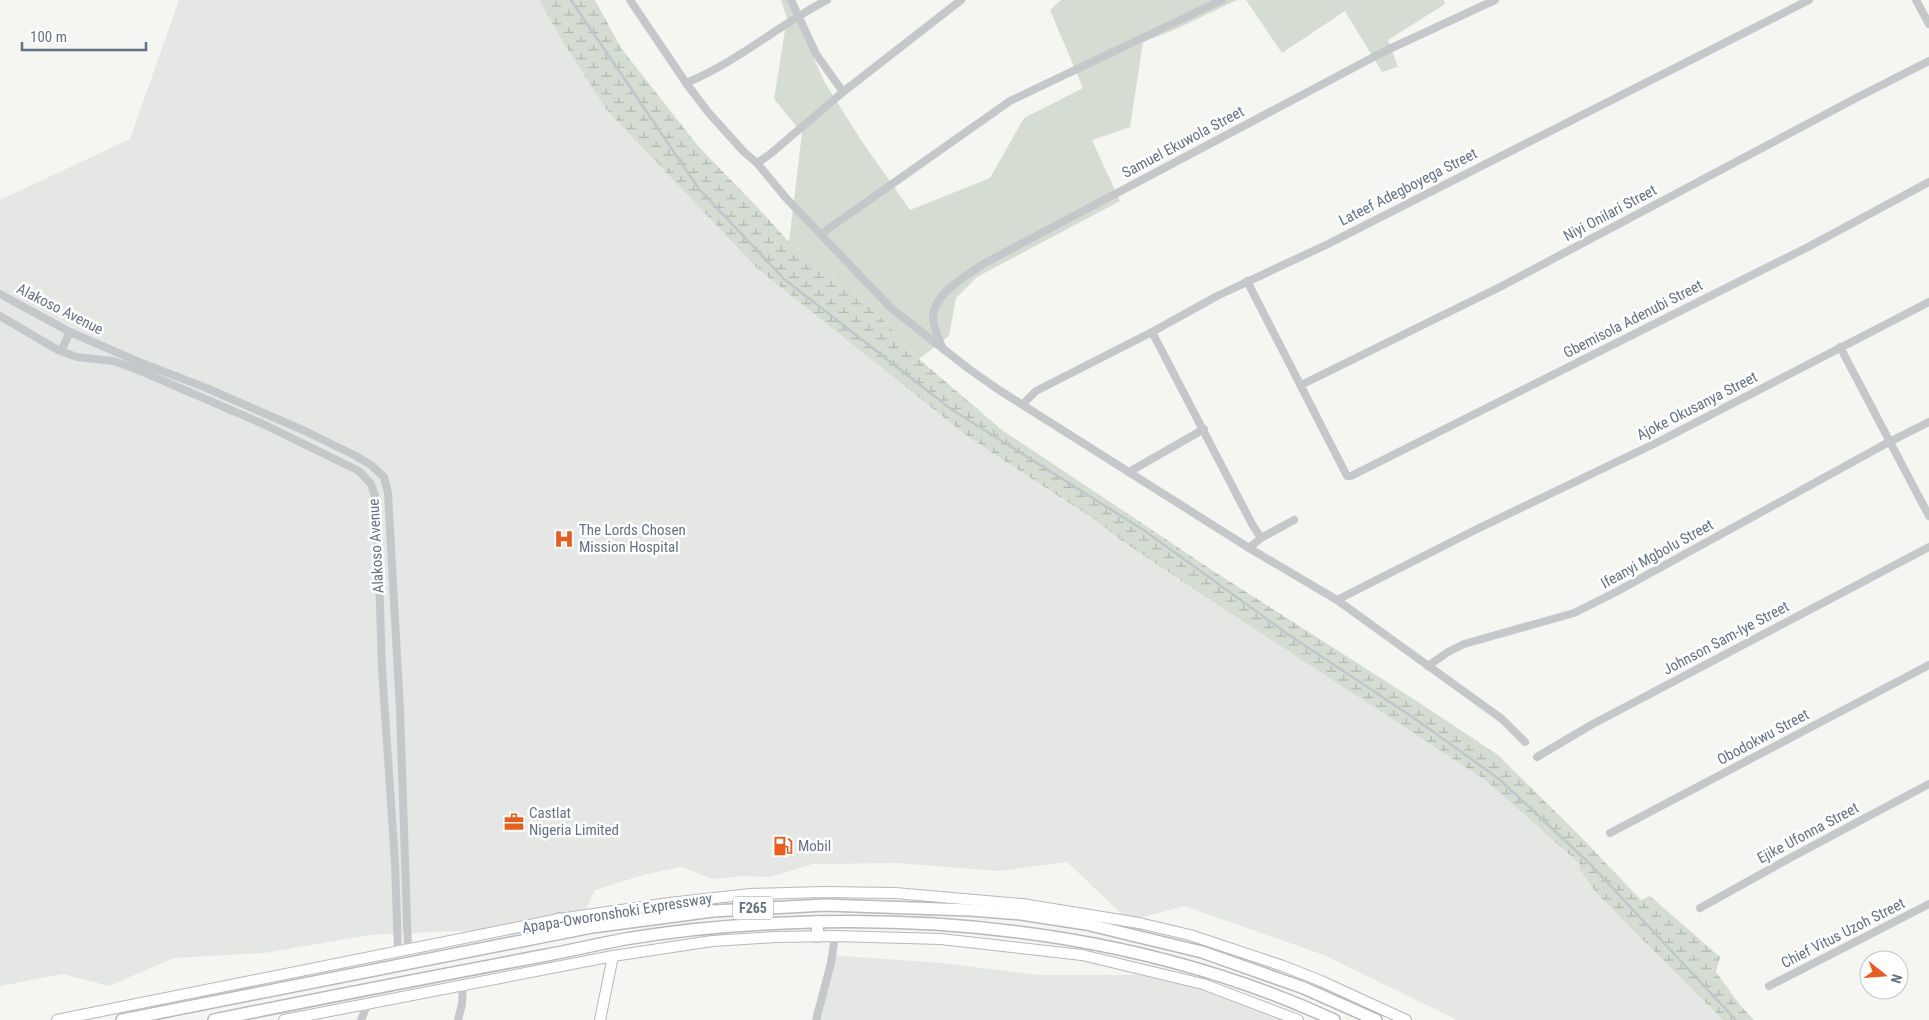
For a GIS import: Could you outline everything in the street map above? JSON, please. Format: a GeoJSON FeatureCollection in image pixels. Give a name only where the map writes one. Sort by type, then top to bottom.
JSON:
{"type":"FeatureCollection","features":[{"type":"Feature","properties":{"kind":"highway","name":"Apapa-Oworonshoki Expressway"},"geometry":{"type":"LineString","coordinates":[[122,1020],[562,932],[712,911],[806,906],[1022,909],[1202,952],[1304,988],[1376,1020]]}},
{"type":"Feature","properties":{"kind":"highway"},"geometry":{"type":"LineString","coordinates":[[560,919],[562,932]]}},
{"type":"Feature","properties":{"kind":"highway","name":"Apapa-Oworonshoki Expressway"},"geometry":{"type":"LineString","coordinates":[[214,1020],[316,998],[626,939],[712,928],[784,922],[909,923],[1022,932],[1082,941],[1175,962],[1262,990],[1334,1020]]}},
{"type":"Feature","properties":{"kind":"highway"},"geometry":{"type":"LineString","coordinates":[[817,936],[818,922]]}},
{"type":"Feature","properties":{"kind":"main road","name":"Apapa-Oworonshoki Expressway"},"geometry":{"type":"LineString","coordinates":[[57,1020],[560,919],[669,903],[768,893],[823,892],[895,894],[1022,909],[1106,916],[1190,935],[1290,969],[1406,1020]]}},
{"type":"Feature","properties":{"kind":"main road"},"geometry":{"type":"LineString","coordinates":[[284,1020],[613,956],[712,941],[835,936],[941,939],[1082,955],[1202,984],[1298,1020]]}},
{"type":"Feature","properties":{"kind":"main road"},"geometry":{"type":"LineString","coordinates":[[600,1020],[613,956]]}},
{"type":"Feature","properties":{"kind":"street"},"geometry":{"type":"LineString","coordinates":[[630,0],[686,83],[732,139],[757,163],[786,198],[891,308],[969,369],[1249,548],[1337,600],[1502,719],[1525,742]]}},
{"type":"Feature","properties":{"kind":"street"},"geometry":{"type":"LineString","coordinates":[[791,0],[802,28],[816,54],[843,92]]}},
{"type":"Feature","properties":{"kind":"street"},"geometry":{"type":"LineString","coordinates":[[686,83],[710,73],[746,52],[798,15],[827,0]]}},
{"type":"Feature","properties":{"kind":"street"},"geometry":{"type":"LineString","coordinates":[[757,163],[843,92],[961,0]]}},
{"type":"Feature","properties":{"kind":"street"},"geometry":{"type":"LineString","coordinates":[[821,234],[1010,101],[1222,0]]}},
{"type":"Feature","properties":{"kind":"street","name":"Samuel Ekuwola Street"},"geometry":{"type":"LineString","coordinates":[[942,349],[933,318],[936,308],[941,299],[957,281],[985,263],[1385,51],[1495,0]]}},
{"type":"Feature","properties":{"kind":"street","name":"Lateef Adegboyega Street"},"geometry":{"type":"LineString","coordinates":[[1023,404],[1036,391],[1247,281],[1328,244],[1808,0]]}},
{"type":"Feature","properties":{"kind":"street"},"geometry":{"type":"LineString","coordinates":[[1916,0],[1929,24]]}},
{"type":"Feature","properties":{"kind":"street","name":"Niyi Onilari Street"},"geometry":{"type":"LineString","coordinates":[[1301,385],[1509,282],[1929,61]]}},
{"type":"Feature","properties":{"kind":"street","name":"Gbemisola Adenubi Street"},"geometry":{"type":"LineString","coordinates":[[1301,385],[1347,476],[1351,476],[1810,246],[1929,182]]}},
{"type":"Feature","properties":{"kind":"street"},"geometry":{"type":"LineString","coordinates":[[1247,281],[1301,385]]}},
{"type":"Feature","properties":{"kind":"street","name":"Alakoso Avenue"},"geometry":{"type":"LineString","coordinates":[[0,294],[70,332],[305,431],[356,456],[371,465],[384,477],[388,493],[400,710],[403,951]]}},
{"type":"Feature","properties":{"kind":"street","name":"Ajoke Okusanya Street"},"geometry":{"type":"LineString","coordinates":[[1337,600],[1475,530],[1660,441],[1929,302]]}},
{"type":"Feature","properties":{"kind":"street","name":"Alakoso Avenue"},"geometry":{"type":"LineString","coordinates":[[0,316],[61,351],[77,357],[113,361],[180,388],[334,458],[359,471],[371,484],[375,496],[382,669],[395,864],[403,951]]}},
{"type":"Feature","properties":{"kind":"street"},"geometry":{"type":"LineString","coordinates":[[61,351],[70,332]]}},
{"type":"Feature","properties":{"kind":"street"},"geometry":{"type":"LineString","coordinates":[[1152,332],[1256,532],[1261,538]]}},
{"type":"Feature","properties":{"kind":"street"},"geometry":{"type":"LineString","coordinates":[[1840,347],[1929,516]]}},
{"type":"Feature","properties":{"kind":"street","name":"Ifeanyi Mgbolu Street"},"geometry":{"type":"LineString","coordinates":[[1428,666],[1448,652],[1464,644],[1574,613],[1929,422]]}},
{"type":"Feature","properties":{"kind":"street"},"geometry":{"type":"LineString","coordinates":[[1129,472],[1204,429]]}},
{"type":"Feature","properties":{"kind":"street"},"geometry":{"type":"LineString","coordinates":[[1249,548],[1261,538],[1294,520]]}},
{"type":"Feature","properties":{"kind":"street","name":"Johnson Sam-Iye Street"},"geometry":{"type":"LineString","coordinates":[[1536,757],[1591,725],[1929,547]]}},
{"type":"Feature","properties":{"kind":"street","name":"Obodokwu Street"},"geometry":{"type":"LineString","coordinates":[[1610,833],[1929,666]]}},
{"type":"Feature","properties":{"kind":"street","name":"Ejike Ufonna Street"},"geometry":{"type":"LineString","coordinates":[[1700,908],[1929,784]]}},
{"type":"Feature","properties":{"kind":"street","name":"Chief Vitus Uzoh Street"},"geometry":{"type":"LineString","coordinates":[[1768,986],[1868,937],[1929,904]]}},
{"type":"Feature","properties":{"kind":"street"},"geometry":{"type":"LineString","coordinates":[[816,1020],[831,963],[835,936]]}},
{"type":"Feature","properties":{"kind":"street"},"geometry":{"type":"LineString","coordinates":[[458,1020],[462,1004],[462,984]]}},
{"type":"Feature","properties":{"kind":"street"},"geometry":{"type":"LineString","coordinates":[[362,1020],[368,1003]]}},
{"type":"Feature","properties":{"kind":"shaded area"},"geometry":{"type":"Polygon","coordinates":[[[179,0],[539,0],[564,44],[606,109],[971,439],[1095,520],[1122,541],[1227,611],[1485,780],[1580,864],[1597,894],[1723,1020],[1457,1020],[1324,955],[1184,906],[1129,921],[1067,862],[998,871],[897,863],[813,864],[770,877],[742,876],[713,879],[681,867],[647,874],[595,890],[583,916],[477,930],[370,935],[265,953],[174,958],[109,986],[63,974],[0,986],[0,200],[130,139],[179,0]]]}},
{"type":"Feature","properties":{"kind":"shaded area"},"geometry":{"type":"Polygon","coordinates":[[[828,955],[942,963],[1039,975],[1159,975],[1233,996],[1282,1020],[818,1020],[828,955]]]}},
{"type":"Feature","properties":{"kind":"green space"},"geometry":{"type":"Polygon","coordinates":[[[539,0],[595,0],[621,48],[698,146],[789,242],[852,286],[919,359],[1002,430],[1218,574],[1498,755],[1580,836],[1641,900],[1650,896],[1720,957],[1716,972],[1740,1005],[1754,1020],[1723,1020],[1597,894],[1579,868],[1580,864],[1485,780],[1227,611],[1122,541],[1095,520],[971,439],[758,269],[606,109],[564,44],[539,0]]]}},
{"type":"Feature","properties":{"kind":"green space"},"geometry":{"type":"Polygon","coordinates":[[[781,0],[787,0],[825,83],[859,137],[910,210],[990,178],[1024,118],[1083,88],[1050,10],[1061,0],[1237,0],[1174,30],[1143,42],[1130,127],[1092,140],[1120,201],[977,277],[956,298],[949,336],[919,359],[852,286],[789,242],[802,133],[774,99],[787,18],[781,0]]]}},
{"type":"Feature","properties":{"kind":"green space"},"geometry":{"type":"Polygon","coordinates":[[[1246,0],[1444,0],[1445,4],[1388,40],[1398,67],[1382,72],[1345,11],[1282,53],[1246,0]]]}},
{"type":"Feature","properties":{"kind":"waterway"},"geometry":{"type":"LineString","coordinates":[[571,0],[699,189],[784,279],[951,409],[1145,531],[1289,635],[1414,718],[1499,779],[1589,863],[1736,1020]]}},
{"type":"Feature","properties":{"kind":"place","name":"The Lords Chosen Mission Hospital"},"geometry":{"type":"Point","coordinates":[564,539]}},
{"type":"Feature","properties":{"kind":"place","name":"Castlat Nigeria Limited"},"geometry":{"type":"Point","coordinates":[514,822]}},
{"type":"Feature","properties":{"kind":"place","name":"Mobil"},"geometry":{"type":"Point","coordinates":[783,846]}}]}
